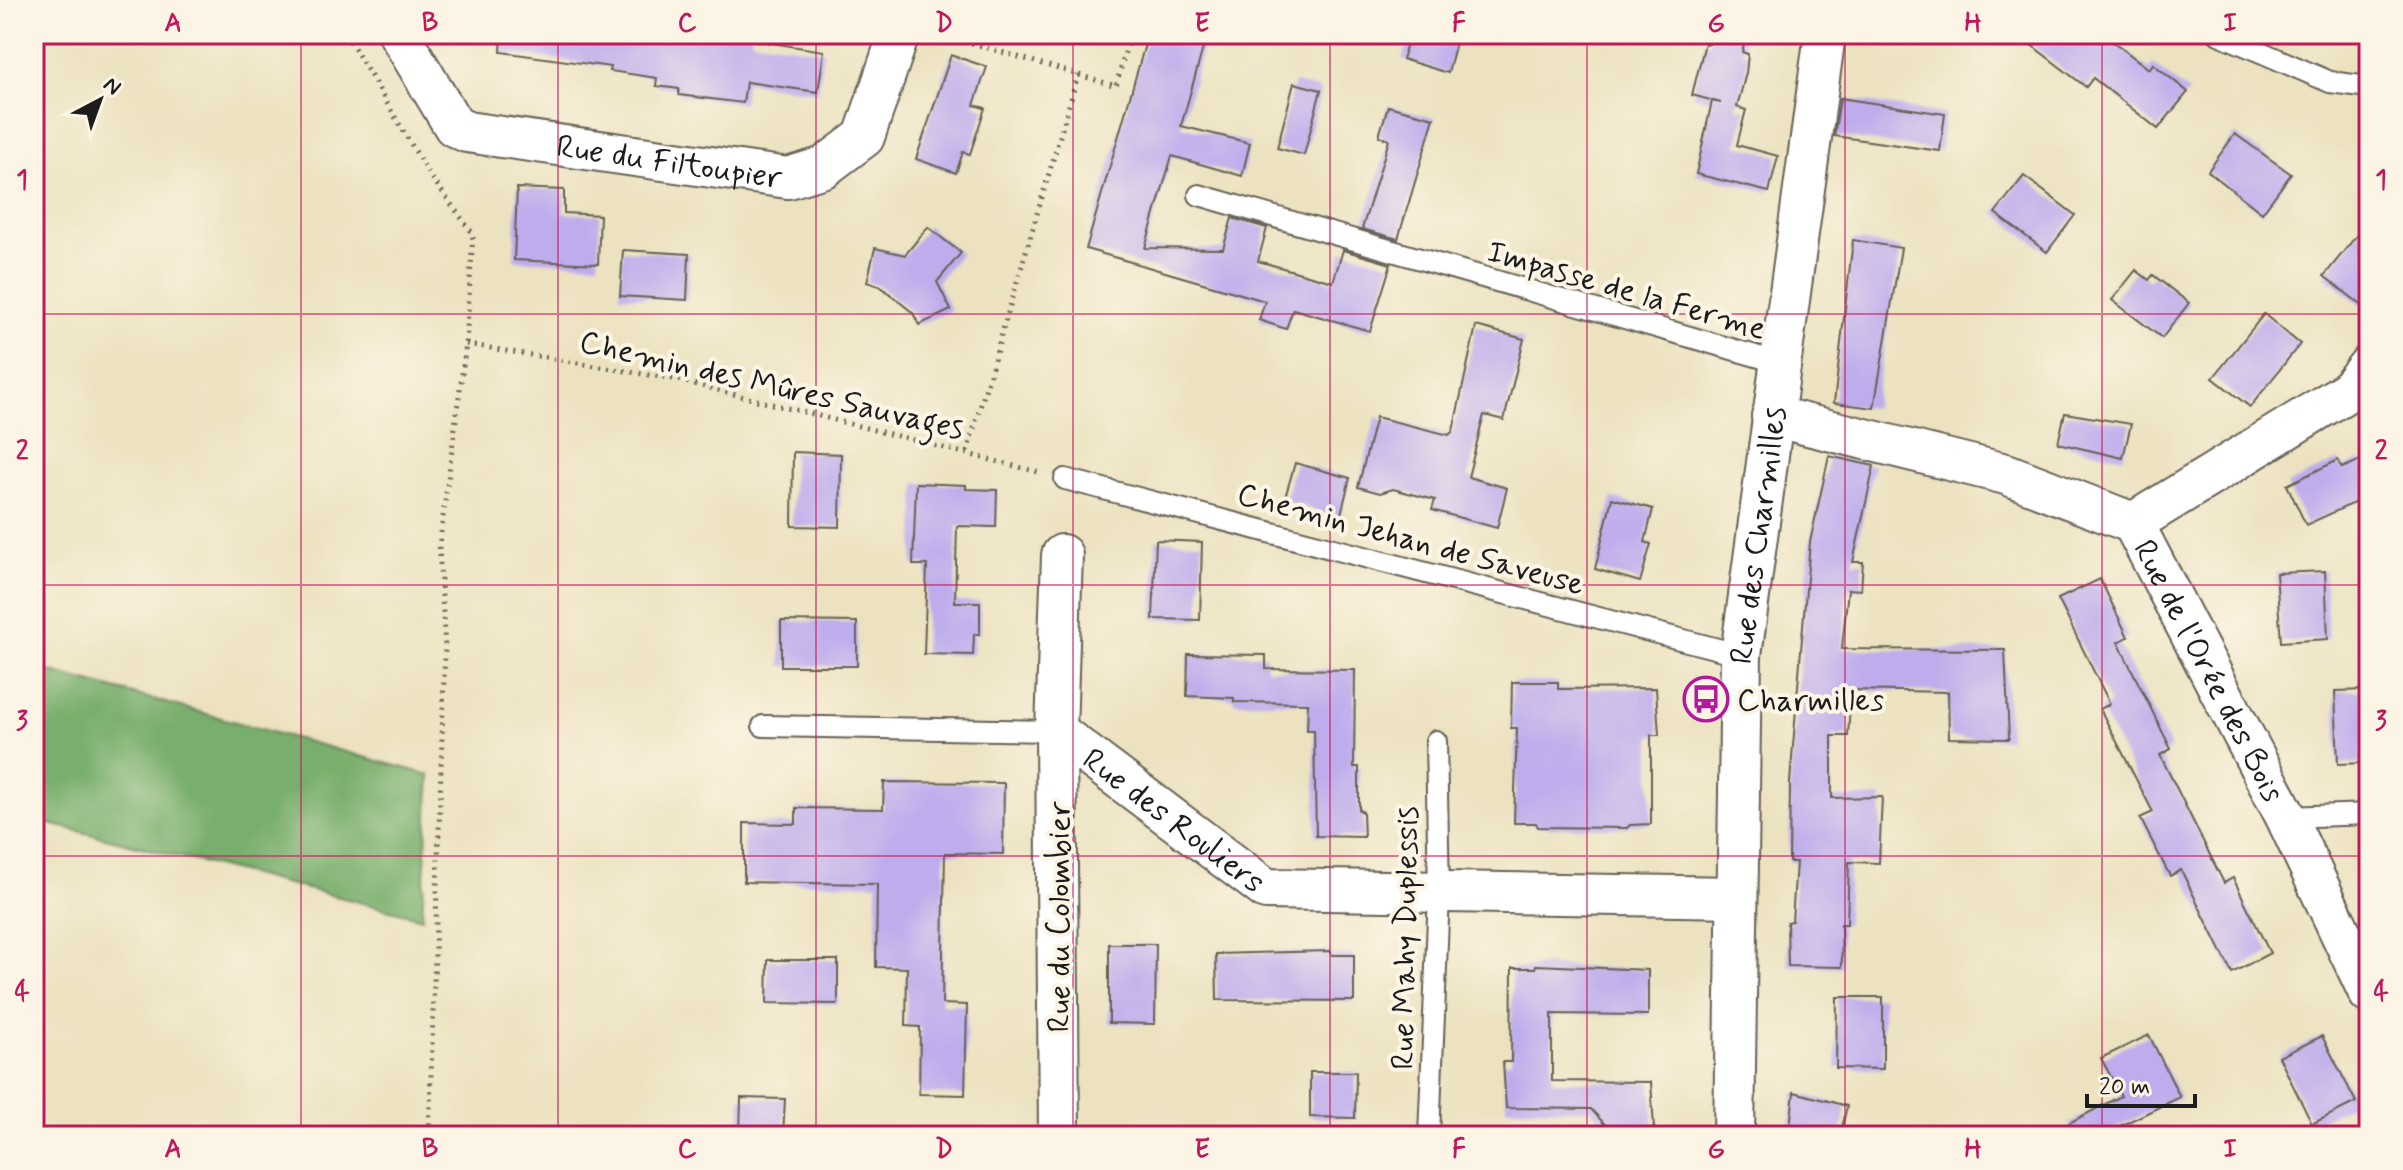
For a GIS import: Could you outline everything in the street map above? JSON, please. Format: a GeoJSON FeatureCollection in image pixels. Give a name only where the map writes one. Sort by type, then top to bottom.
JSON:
{"type":"FeatureCollection","features":[{"type":"Feature","properties":{"kind":"street","name":"Rue du Filtoupier"},"geometry":{"type":"LineString","coordinates":[[399,34],[454,126],[467,132],[788,178],[824,167],[864,137],[899,34]]}},
{"type":"Feature","properties":{"kind":"street","name":"Rue des Charmilles"},"geometry":{"type":"LineString","coordinates":[[1734,1136],[1741,655],[1825,34]]}},
{"type":"Feature","properties":{"kind":"street"},"geometry":{"type":"LineString","coordinates":[[1772,416],[2006,474],[2133,523],[2348,391],[2369,365]]}},
{"type":"Feature","properties":{"kind":"street","name":"Rue de l'Orée des Bois"},"geometry":{"type":"LineString","coordinates":[[2133,523],[2286,817],[2369,993]]}},
{"type":"Feature","properties":{"kind":"street","name":"Rue du Colombier"},"geometry":{"type":"LineString","coordinates":[[1059,1136],[1056,731],[1062,555]]}},
{"type":"Feature","properties":{"kind":"street","name":"Rue des Rouliers"},"geometry":{"type":"LineString","coordinates":[[1056,731],[1266,889],[1737,897]]}},
{"type":"Feature","properties":{"kind":"lane"},"geometry":{"type":"LineString","coordinates":[[2219,34],[2330,82],[2369,87]]}},
{"type":"Feature","properties":{"kind":"lane","name":"Impasse de la Ferme"},"geometry":{"type":"LineString","coordinates":[[1199,195],[1780,363]]}},
{"type":"Feature","properties":{"kind":"lane","name":"Chemin Jehan de Saveuse"},"geometry":{"type":"LineString","coordinates":[[1065,479],[1741,655]]}},
{"type":"Feature","properties":{"kind":"lane","name":"Rue des Rouliers"},"geometry":{"type":"LineString","coordinates":[[763,726],[1056,731]]}},
{"type":"Feature","properties":{"kind":"lane","name":"Rue Mahy Duplessis"},"geometry":{"type":"LineString","coordinates":[[1429,1136],[1439,894],[1436,741]]}},
{"type":"Feature","properties":{"kind":"lane","name":"Rue de l'Orée des Bois"},"geometry":{"type":"LineString","coordinates":[[2286,817],[2369,814]]}},
{"type":"Feature","properties":{"kind":"path"},"geometry":{"type":"LineString","coordinates":[[346,34],[427,171],[473,234],[466,344],[439,547],[445,647],[429,1136]]}},
{"type":"Feature","properties":{"kind":"path"},"geometry":{"type":"LineString","coordinates":[[941,34],[1116,86],[1130,34]]}},
{"type":"Feature","properties":{"kind":"path"},"geometry":{"type":"LineString","coordinates":[[967,452],[1078,75]]}},
{"type":"Feature","properties":{"kind":"path","name":"Chemin des Mûres Sauvages"},"geometry":{"type":"LineString","coordinates":[[466,344],[678,380],[1065,479]]}},
{"type":"Feature","properties":{"kind":"green space"},"geometry":{"type":"Polygon","coordinates":[[[34,667],[430,775],[422,918],[34,820],[34,667]]]}},
{"type":"Feature","properties":{"kind":"building"},"geometry":{"type":"Polygon","coordinates":[[[502,34],[752,34],[751,40],[824,51],[818,92],[746,82],[743,103],[679,95],[679,89],[656,86],[657,78],[610,71],[611,67],[501,52],[502,34]]]}},
{"type":"Feature","properties":{"kind":"building"},"geometry":{"type":"Polygon","coordinates":[[[1148,34],[1207,34],[1181,126],[1250,143],[1242,176],[1172,156],[1145,248],[1223,249],[1232,218],[1267,228],[1258,261],[1333,282],[1343,250],[1391,264],[1370,331],[1293,309],[1286,329],[1259,320],[1265,301],[1086,249],[1148,34]]]}},
{"type":"Feature","properties":{"kind":"building"},"geometry":{"type":"Polygon","coordinates":[[[1410,34],[1458,34],[1448,73],[1402,59],[1410,34]]]}},
{"type":"Feature","properties":{"kind":"building"},"geometry":{"type":"Polygon","coordinates":[[[1712,34],[1747,34],[1742,52],[1748,54],[1746,73],[1737,107],[1746,110],[1737,145],[1778,156],[1769,192],[1696,174],[1712,101],[1721,103],[1692,95],[1705,43],[1709,44],[1712,34]]]}},
{"type":"Feature","properties":{"kind":"building"},"geometry":{"type":"Polygon","coordinates":[[[2017,34],[2103,34],[2149,69],[2153,64],[2188,92],[2158,129],[2093,78],[2086,87],[2017,34]]]}},
{"type":"Feature","properties":{"kind":"building"},"geometry":{"type":"Polygon","coordinates":[[[951,55],[987,67],[974,105],[985,108],[970,154],[963,152],[956,173],[916,159],[951,55]]]}},
{"type":"Feature","properties":{"kind":"building"},"geometry":{"type":"Polygon","coordinates":[[[1294,83],[1321,90],[1304,155],[1277,148],[1294,83]]]}},
{"type":"Feature","properties":{"kind":"building"},"geometry":{"type":"Polygon","coordinates":[[[1840,98],[1945,114],[1940,151],[1834,136],[1840,98]]]}},
{"type":"Feature","properties":{"kind":"building"},"geometry":{"type":"Polygon","coordinates":[[[1388,106],[1434,118],[1398,239],[1362,229],[1389,140],[1379,136],[1388,106]]]}},
{"type":"Feature","properties":{"kind":"building"},"geometry":{"type":"Polygon","coordinates":[[[2235,134],[2291,174],[2262,213],[2208,171],[2235,134]]]}},
{"type":"Feature","properties":{"kind":"building"},"geometry":{"type":"Polygon","coordinates":[[[2024,176],[2075,215],[2047,252],[1995,213],[2024,176]]]}},
{"type":"Feature","properties":{"kind":"building"},"geometry":{"type":"Polygon","coordinates":[[[517,188],[564,190],[564,213],[600,215],[598,264],[514,260],[517,188]]]}},
{"type":"Feature","properties":{"kind":"building"},"geometry":{"type":"Polygon","coordinates":[[[2369,220],[2369,311],[2324,276],[2369,220]]]}},
{"type":"Feature","properties":{"kind":"building"},"geometry":{"type":"Polygon","coordinates":[[[928,227],[961,253],[937,282],[951,310],[919,325],[913,313],[880,286],[867,282],[875,248],[905,255],[928,227]]]}},
{"type":"Feature","properties":{"kind":"building"},"geometry":{"type":"Polygon","coordinates":[[[1853,240],[1901,248],[1874,408],[1834,403],[1853,240]]]}},
{"type":"Feature","properties":{"kind":"building"},"geometry":{"type":"Polygon","coordinates":[[[623,250],[689,254],[687,300],[620,296],[623,250]]]}},
{"type":"Feature","properties":{"kind":"building"},"geometry":{"type":"Polygon","coordinates":[[[2136,270],[2149,280],[2153,275],[2189,303],[2162,338],[2112,300],[2136,270]]]}},
{"type":"Feature","properties":{"kind":"building"},"geometry":{"type":"Polygon","coordinates":[[[2264,314],[2300,344],[2250,407],[2213,378],[2264,314]]]}},
{"type":"Feature","properties":{"kind":"building"},"geometry":{"type":"Polygon","coordinates":[[[1476,326],[1524,339],[1504,420],[1484,415],[1468,477],[1507,488],[1497,528],[1432,510],[1435,500],[1393,489],[1380,493],[1358,487],[1376,417],[1449,435],[1453,431],[1476,326]]]}},
{"type":"Feature","properties":{"kind":"building"},"geometry":{"type":"Polygon","coordinates":[[[2065,413],[2131,424],[2123,458],[2058,443],[2065,413]]]}},
{"type":"Feature","properties":{"kind":"building"},"geometry":{"type":"Polygon","coordinates":[[[793,452],[841,454],[840,527],[792,526],[793,452]]]}},
{"type":"Feature","properties":{"kind":"building"},"geometry":{"type":"Polygon","coordinates":[[[1829,456],[1874,466],[1853,562],[1863,562],[1861,590],[1848,589],[1842,649],[2005,650],[2009,739],[1949,738],[1948,692],[1851,690],[1848,736],[1832,736],[1832,798],[1882,797],[1879,863],[1849,862],[1847,924],[1841,924],[1842,967],[1788,966],[1787,922],[1792,921],[1796,862],[1789,862],[1790,782],[1810,542],[1829,456]]]}},
{"type":"Feature","properties":{"kind":"building"},"geometry":{"type":"Polygon","coordinates":[[[2338,460],[2342,468],[2361,460],[2369,475],[2369,496],[2306,525],[2287,485],[2338,460]]]}},
{"type":"Feature","properties":{"kind":"building"},"geometry":{"type":"Polygon","coordinates":[[[1295,463],[1350,478],[1340,518],[1284,501],[1295,463]]]}},
{"type":"Feature","properties":{"kind":"building"},"geometry":{"type":"Polygon","coordinates":[[[916,483],[997,490],[996,527],[957,526],[955,602],[980,602],[980,634],[974,634],[973,655],[924,654],[927,565],[913,565],[916,483]]]}},
{"type":"Feature","properties":{"kind":"building"},"geometry":{"type":"Polygon","coordinates":[[[1612,498],[1653,509],[1645,542],[1651,544],[1640,582],[1595,569],[1612,498]]]}},
{"type":"Feature","properties":{"kind":"building"},"geometry":{"type":"Polygon","coordinates":[[[1156,540],[1202,542],[1200,620],[1153,619],[1156,540]]]}},
{"type":"Feature","properties":{"kind":"building"},"geometry":{"type":"Polygon","coordinates":[[[2325,571],[2328,639],[2281,642],[2276,573],[2325,571]]]}},
{"type":"Feature","properties":{"kind":"building"},"geometry":{"type":"Polygon","coordinates":[[[2100,579],[2128,637],[2118,642],[2171,749],[2160,755],[2224,883],[2233,878],[2270,953],[2232,973],[2181,870],[2170,876],[2140,818],[2153,812],[2100,709],[2110,704],[2058,599],[2100,579]]]}},
{"type":"Feature","properties":{"kind":"building"},"geometry":{"type":"Polygon","coordinates":[[[781,621],[857,622],[857,666],[781,666],[781,621]]]}},
{"type":"Feature","properties":{"kind":"building"},"geometry":{"type":"Polygon","coordinates":[[[1188,654],[1266,655],[1266,669],[1355,670],[1354,767],[1359,767],[1359,810],[1363,812],[1364,837],[1316,836],[1314,730],[1307,730],[1308,703],[1234,702],[1234,698],[1187,696],[1188,654]]]}},
{"type":"Feature","properties":{"kind":"building"},"geometry":{"type":"Polygon","coordinates":[[[1512,682],[1558,682],[1558,689],[1656,688],[1659,735],[1651,735],[1651,824],[1630,825],[1627,828],[1538,827],[1536,823],[1514,823],[1517,728],[1511,728],[1512,682]]]}},
{"type":"Feature","properties":{"kind":"building"},"geometry":{"type":"Polygon","coordinates":[[[2369,690],[2369,763],[2338,764],[2335,691],[2369,690]]]}},
{"type":"Feature","properties":{"kind":"building"},"geometry":{"type":"Polygon","coordinates":[[[884,782],[1004,783],[1003,854],[945,853],[942,1004],[967,1005],[965,1095],[919,1094],[920,1027],[906,1026],[907,968],[876,967],[877,884],[744,882],[744,823],[796,824],[796,808],[883,809],[884,782]]]}},
{"type":"Feature","properties":{"kind":"building"},"geometry":{"type":"Polygon","coordinates":[[[1109,944],[1156,944],[1155,1024],[1109,1023],[1109,944]]]}},
{"type":"Feature","properties":{"kind":"building"},"geometry":{"type":"Polygon","coordinates":[[[1330,951],[1332,955],[1354,955],[1354,1001],[1217,1000],[1216,954],[1330,951]]]}},
{"type":"Feature","properties":{"kind":"building"},"geometry":{"type":"Polygon","coordinates":[[[768,960],[838,960],[838,1004],[767,1003],[768,960]]]}},
{"type":"Feature","properties":{"kind":"building"},"geometry":{"type":"Polygon","coordinates":[[[1536,965],[1648,970],[1648,1015],[1552,1014],[1552,1081],[1651,1082],[1654,1128],[1608,1128],[1591,1109],[1506,1108],[1503,1062],[1511,1062],[1512,968],[1535,968],[1536,965]]]}},
{"type":"Feature","properties":{"kind":"building"},"geometry":{"type":"Polygon","coordinates":[[[1837,997],[1883,997],[1883,1069],[1836,1068],[1837,997]]]}},
{"type":"Feature","properties":{"kind":"building"},"geometry":{"type":"Polygon","coordinates":[[[2149,1035],[2180,1097],[2099,1136],[2075,1136],[2069,1123],[2121,1096],[2101,1058],[2149,1035]]]}},
{"type":"Feature","properties":{"kind":"building"},"geometry":{"type":"Polygon","coordinates":[[[2322,1036],[2356,1102],[2312,1124],[2279,1057],[2322,1036]]]}},
{"type":"Feature","properties":{"kind":"building"},"geometry":{"type":"Polygon","coordinates":[[[1310,1072],[1356,1072],[1355,1118],[1310,1117],[1310,1072]]]}},
{"type":"Feature","properties":{"kind":"building"},"geometry":{"type":"Polygon","coordinates":[[[1794,1092],[1847,1106],[1840,1136],[1789,1136],[1794,1092]]]}},
{"type":"Feature","properties":{"kind":"building"},"geometry":{"type":"Polygon","coordinates":[[[741,1098],[785,1099],[783,1136],[740,1136],[741,1098]]]}},
{"type":"Feature","properties":{"kind":"place","name":"Charmilles"},"geometry":{"type":"Point","coordinates":[1706,699]}}]}
